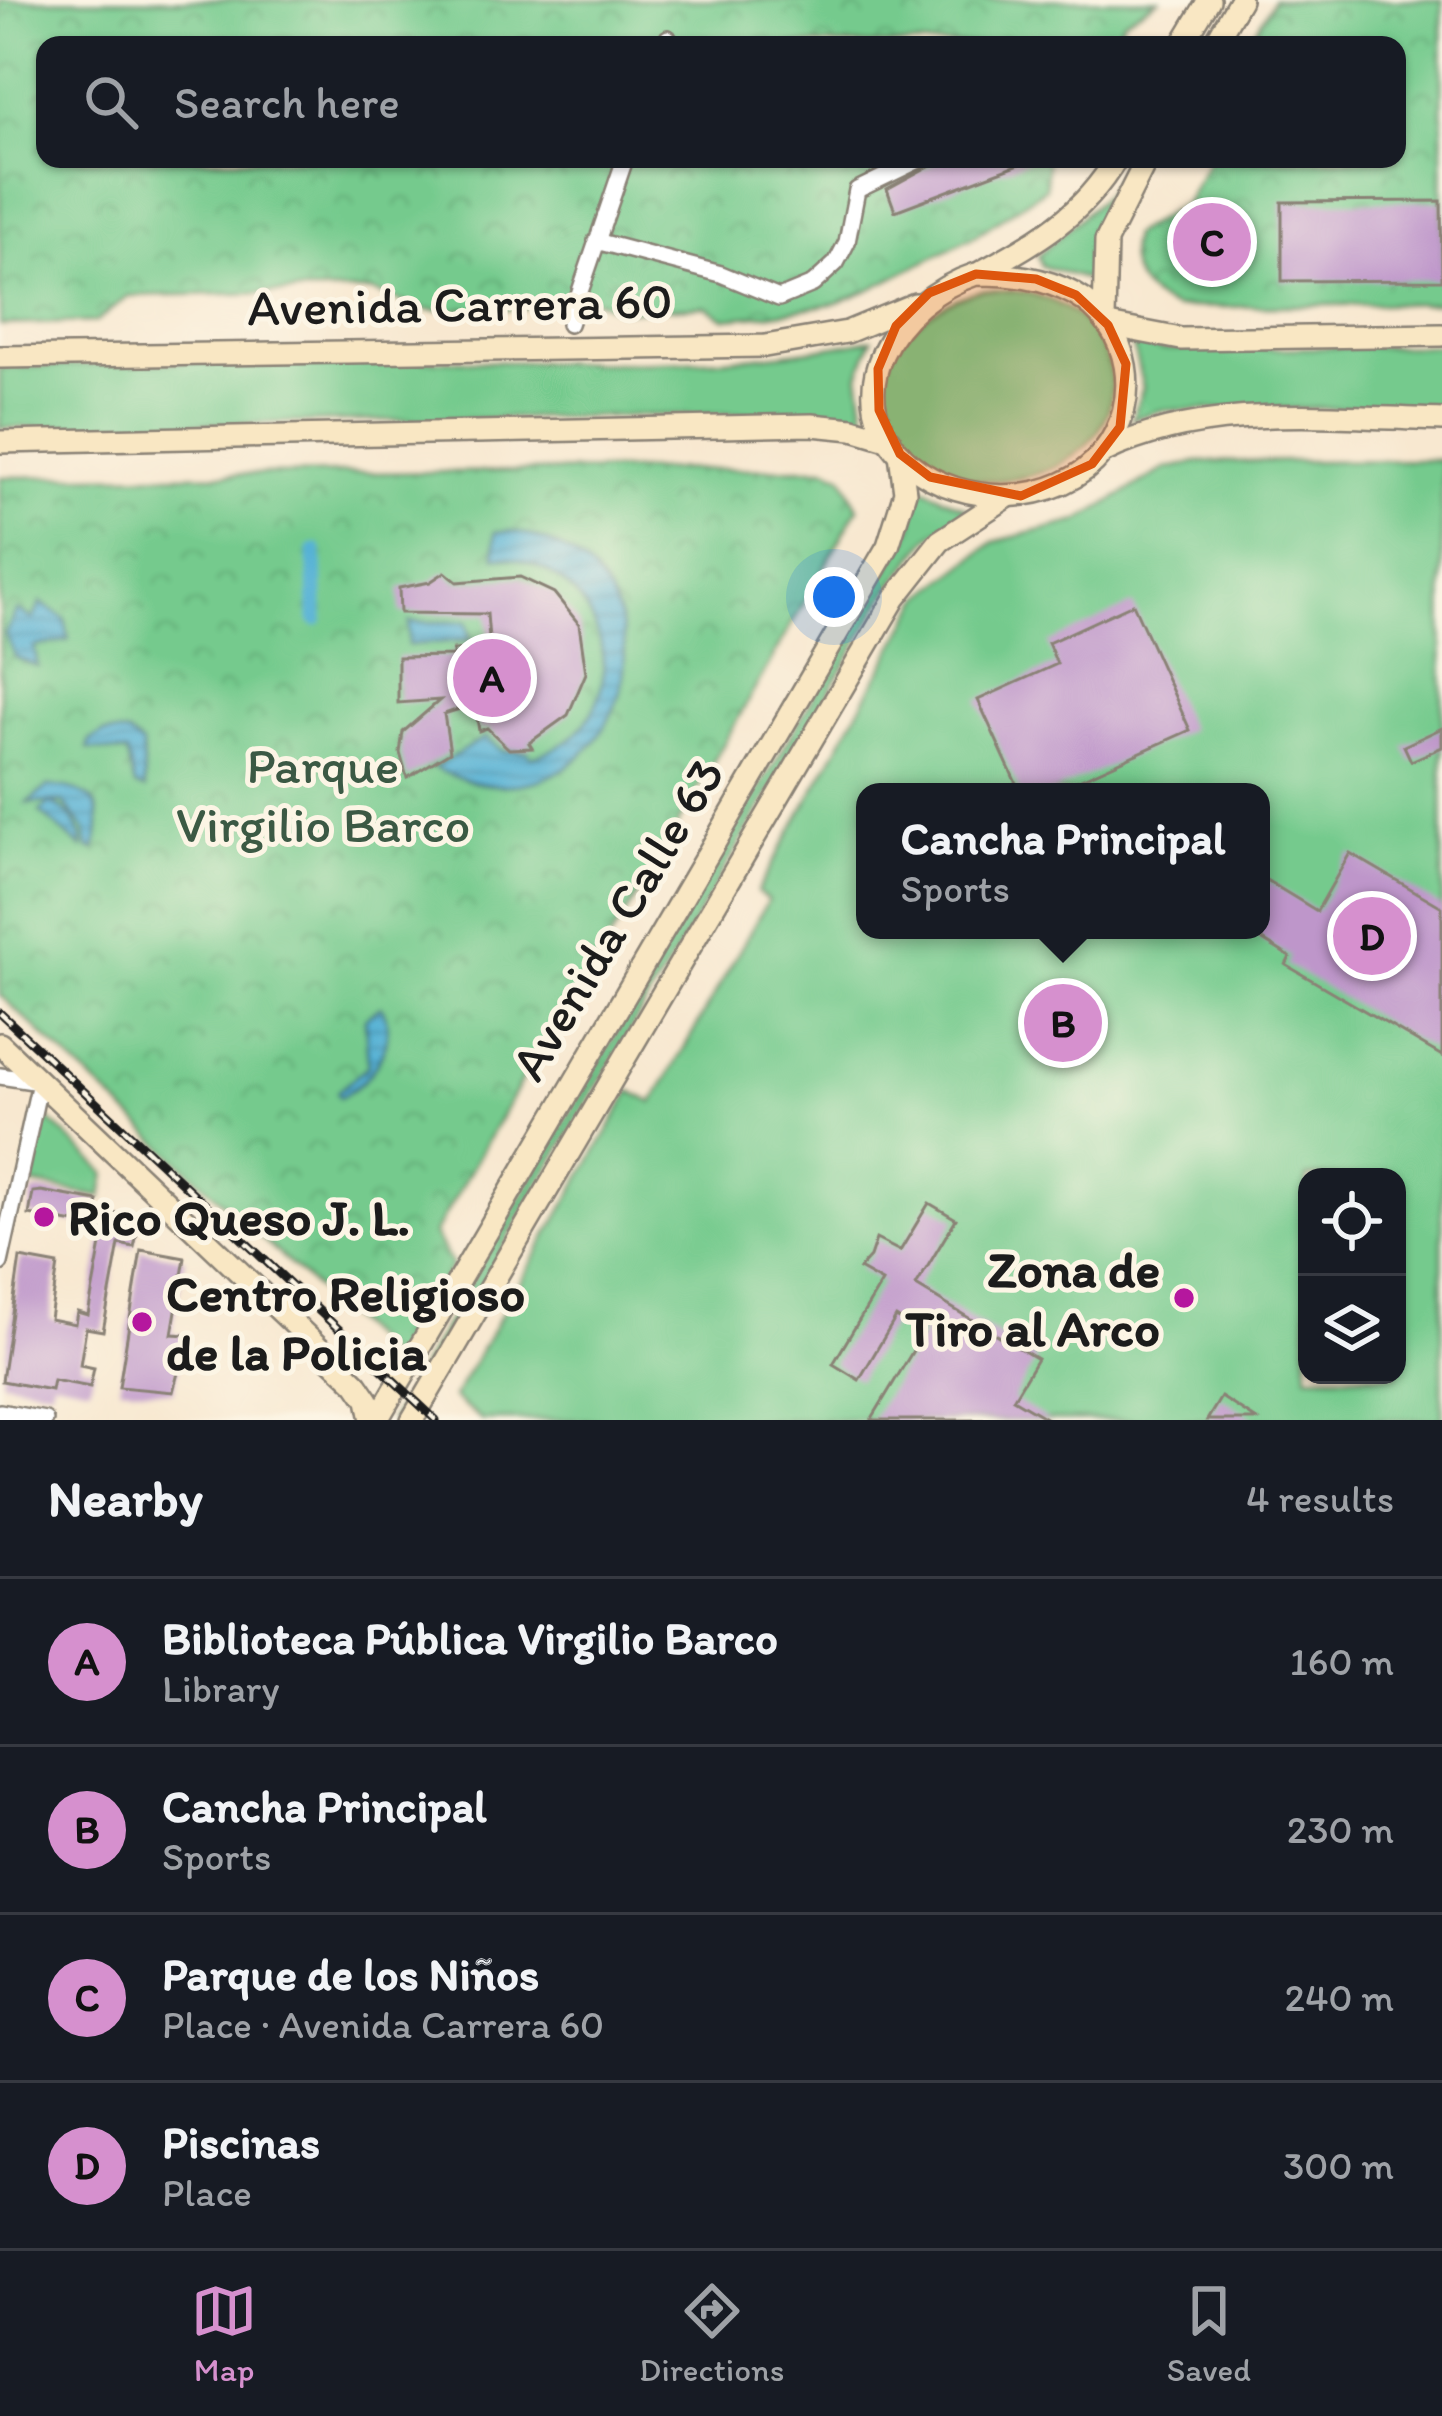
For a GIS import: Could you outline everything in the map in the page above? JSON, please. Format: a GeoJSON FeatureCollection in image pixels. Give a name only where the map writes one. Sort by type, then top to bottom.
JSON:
{"type":"FeatureCollection","features":[{"type":"Feature","properties":{"kind":"main road"},"geometry":{"type":"LineString","coordinates":[[1187,36],[1208,0]]}},
{"type":"Feature","properties":{"kind":"main road"},"geometry":{"type":"LineString","coordinates":[[1219,36],[1240,0]]}},
{"type":"Feature","properties":{"kind":"main road"},"geometry":{"type":"LineString","coordinates":[[895,447],[879,410],[878,369],[896,326],[915,304],[1066,220],[1092,197],[1110,168]]}},
{"type":"Feature","properties":{"kind":"main road"},"geometry":{"type":"LineString","coordinates":[[1106,322],[1106,241],[1142,168]]}},
{"type":"Feature","properties":{"kind":"main road"},"geometry":{"type":"LineString","coordinates":[[976,274],[1019,276],[1054,285],[1076,295],[1106,322],[1126,364],[1129,386],[1120,427],[1103,453]]}},
{"type":"Feature","properties":{"kind":"main road","name":"Avenida Carrera 60"},"geometry":{"type":"LineString","coordinates":[[0,357],[765,346],[862,328],[915,304]]}},
{"type":"Feature","properties":{"kind":"main road"},"geometry":{"type":"LineString","coordinates":[[1106,322],[1181,339],[1442,335]]}},
{"type":"Feature","properties":{"kind":"main road"},"geometry":{"type":"LineString","coordinates":[[0,442],[812,425],[853,429],[895,447],[942,482],[1007,497],[1061,483],[1103,453],[1148,434],[1218,420],[1442,420]]}},
{"type":"Feature","properties":{"kind":"main road","name":"Avenida Calle 63"},"geometry":{"type":"LineString","coordinates":[[374,1420],[888,546],[904,492],[895,447]]}},
{"type":"Feature","properties":{"kind":"main road","name":"Avenida Calle 63"},"geometry":{"type":"LineString","coordinates":[[412,1420],[895,598],[940,541],[1007,497]]}},
{"type":"Feature","properties":{"kind":"main road"},"geometry":{"type":"LineString","coordinates":[[0,1044],[357,1384],[374,1420]]}},
{"type":"Feature","properties":{"kind":"street"},"geometry":{"type":"LineString","coordinates":[[569,324],[622,168]]}},
{"type":"Feature","properties":{"kind":"street"},"geometry":{"type":"LineString","coordinates":[[596,241],[721,274],[771,297],[786,296],[813,284],[836,263],[847,242],[857,190],[902,168]]}},
{"type":"Feature","properties":{"kind":"street"},"geometry":{"type":"LineString","coordinates":[[0,1076],[40,1082],[7,1188],[0,1263]]}},
{"type":"Feature","properties":{"kind":"street"},"geometry":{"type":"LineString","coordinates":[[0,1412],[45,1420]]}},
{"type":"Feature","properties":{"kind":"highlighted area"},"geometry":{"type":"Polygon","coordinates":[[[976,274],[1036,279],[1076,295],[1108,325],[1126,364],[1120,427],[1092,464],[1021,496],[930,477],[900,454],[879,410],[878,369],[896,326],[929,293],[976,274]]]}},
{"type":"Feature","properties":{"kind":"green space"},"geometry":{"type":"Polygon","coordinates":[[[0,0],[1158,0],[1124,20],[1115,36],[36,36],[36,168],[1047,168],[1046,188],[975,236],[871,289],[837,303],[772,314],[725,318],[705,306],[620,311],[594,299],[516,309],[426,310],[370,291],[128,296],[96,322],[0,325],[0,0]]]}},
{"type":"Feature","properties":{"kind":"green space"},"geometry":{"type":"Polygon","coordinates":[[[1273,0],[1442,0],[1442,303],[1174,308],[1137,280],[1130,260],[1132,235],[1185,203],[1204,168],[1406,168],[1406,36],[1253,36],[1273,0]]]}},
{"type":"Feature","properties":{"kind":"green space"},"geometry":{"type":"Polygon","coordinates":[[[1122,168],[1132,168],[1098,229],[1093,282],[1042,266],[1038,256],[1105,195],[1122,168]]]}},
{"type":"Feature","properties":{"kind":"green space"},"geometry":{"type":"Polygon","coordinates":[[[982,290],[1030,293],[1064,307],[1094,334],[1110,371],[1112,391],[1099,430],[1057,466],[1030,476],[972,479],[945,471],[920,457],[900,436],[887,410],[883,385],[899,342],[935,310],[982,290]]]}},
{"type":"Feature","properties":{"kind":"green space"},"geometry":{"type":"Polygon","coordinates":[[[872,339],[859,375],[866,423],[828,412],[0,428],[0,368],[326,359],[687,361],[811,350],[872,339]]]}},
{"type":"Feature","properties":{"kind":"green space"},"geometry":{"type":"Polygon","coordinates":[[[1132,341],[1161,350],[1442,346],[1442,407],[1162,410],[1132,419],[1143,388],[1132,341]]]}},
{"type":"Feature","properties":{"kind":"green space"},"geometry":{"type":"Polygon","coordinates":[[[1442,460],[1442,1420],[481,1420],[453,1398],[631,1091],[653,1103],[768,900],[757,892],[922,597],[994,542],[1078,521],[1165,469],[1197,462],[1442,460]]]}},
{"type":"Feature","properties":{"kind":"green space","name":"Parque Virgilio Barco"},"geometry":{"type":"Polygon","coordinates":[[[827,468],[843,476],[858,508],[635,899],[527,1071],[434,1234],[452,1265],[395,1362],[0,995],[0,477],[827,468]]]}},
{"type":"Feature","properties":{"kind":"green space"},"geometry":{"type":"Polygon","coordinates":[[[915,484],[968,509],[929,537],[888,591],[401,1420],[390,1420],[905,541],[913,524],[915,484]]]}},
{"type":"Feature","properties":{"kind":"green space"},"geometry":{"type":"Polygon","coordinates":[[[43,1114],[106,1173],[102,1197],[31,1184],[43,1114]]]}},
{"type":"Feature","properties":{"kind":"water"},"geometry":{"type":"Polygon","coordinates":[[[510,531],[573,555],[610,596],[624,645],[618,697],[594,742],[553,774],[499,785],[434,768],[485,737],[502,751],[528,752],[531,757],[567,741],[590,716],[602,684],[602,650],[591,617],[569,588],[537,566],[495,556],[495,532],[510,531]]]}},
{"type":"Feature","properties":{"kind":"water"},"geometry":{"type":"Polygon","coordinates":[[[41,603],[65,619],[69,640],[34,647],[38,667],[15,657],[5,634],[17,610],[33,619],[41,603]]]}},
{"type":"Feature","properties":{"kind":"water"},"geometry":{"type":"Polygon","coordinates":[[[409,622],[467,622],[470,640],[408,645],[409,622]]]}},
{"type":"Feature","properties":{"kind":"water"},"geometry":{"type":"Polygon","coordinates":[[[104,733],[128,734],[142,745],[145,789],[135,786],[127,753],[88,749],[89,741],[104,733]]]}},
{"type":"Feature","properties":{"kind":"water"},"geometry":{"type":"Polygon","coordinates":[[[49,786],[78,792],[94,803],[99,822],[95,850],[88,848],[85,830],[63,802],[27,803],[49,786]]]}},
{"type":"Feature","properties":{"kind":"water"},"geometry":{"type":"Polygon","coordinates":[[[50,803],[74,821],[82,848],[40,812],[50,803]]]}},
{"type":"Feature","properties":{"kind":"water"},"geometry":{"type":"Polygon","coordinates":[[[381,1006],[386,1019],[385,1046],[362,1082],[340,1097],[337,1092],[368,1066],[365,1018],[381,1006]]]}},
{"type":"Feature","properties":{"kind":"building"},"geometry":{"type":"Polygon","coordinates":[[[926,168],[1009,168],[895,211],[887,189],[926,168]]]}},
{"type":"Feature","properties":{"kind":"building"},"geometry":{"type":"Polygon","coordinates":[[[1441,201],[1442,280],[1282,281],[1282,202],[1441,201]]]}},
{"type":"Feature","properties":{"kind":"building"},"geometry":{"type":"Polygon","coordinates":[[[1237,216],[1239,267],[1187,269],[1186,217],[1237,216]]]}},
{"type":"Feature","properties":{"kind":"building"},"geometry":{"type":"Polygon","coordinates":[[[445,572],[457,582],[520,577],[554,593],[579,624],[586,673],[568,715],[529,743],[532,748],[509,749],[487,728],[479,731],[475,704],[444,714],[450,752],[407,778],[400,753],[403,732],[440,700],[398,703],[398,657],[453,656],[453,650],[480,650],[489,639],[487,614],[400,613],[399,588],[430,582],[445,572]]]}},
{"type":"Feature","properties":{"kind":"building"},"geometry":{"type":"Polygon","coordinates":[[[1133,604],[1190,730],[1072,783],[1016,783],[978,700],[1057,664],[1048,643],[1133,604]]]}},
{"type":"Feature","properties":{"kind":"building"},"geometry":{"type":"Polygon","coordinates":[[[1442,728],[1442,747],[1411,761],[1404,746],[1442,728]]]}},
{"type":"Feature","properties":{"kind":"building"},"geometry":{"type":"Polygon","coordinates":[[[1350,853],[1442,907],[1442,1056],[1286,965],[1290,957],[1261,939],[1270,939],[1270,882],[1317,911],[1350,853]]]}},
{"type":"Feature","properties":{"kind":"building"},"geometry":{"type":"Polygon","coordinates":[[[33,1192],[98,1201],[96,1210],[124,1215],[122,1221],[137,1234],[134,1247],[119,1244],[103,1331],[86,1328],[80,1365],[94,1368],[90,1387],[53,1380],[51,1390],[2,1381],[20,1258],[58,1265],[50,1319],[75,1324],[77,1312],[88,1315],[104,1228],[29,1215],[33,1192]]]}},
{"type":"Feature","properties":{"kind":"building"},"geometry":{"type":"Polygon","coordinates":[[[929,1203],[956,1219],[916,1286],[1037,1359],[1013,1399],[1049,1420],[871,1420],[923,1334],[896,1317],[859,1380],[833,1364],[882,1282],[859,1269],[870,1257],[876,1239],[900,1251],[929,1203]]]}},
{"type":"Feature","properties":{"kind":"building","name":"Centro Religioso de la Policia"},"geometry":{"type":"Polygon","coordinates":[[[141,1250],[185,1258],[172,1334],[188,1335],[173,1392],[119,1387],[141,1250]]]}},
{"type":"Feature","properties":{"kind":"building"},"geometry":{"type":"Polygon","coordinates":[[[1221,1397],[1257,1420],[1207,1420],[1221,1397]]]}},
{"type":"Feature","properties":{"kind":"waterway"},"geometry":{"type":"LineString","coordinates":[[315,551],[316,619]]}},
{"type":"Feature","properties":{"kind":"railway"},"geometry":{"type":"LineString","coordinates":[[0,1013],[436,1420]]}},
{"type":"Feature","properties":{"kind":"place","name":"Parque de los Niños"},"geometry":{"type":"Point","coordinates":[1212,242]}},
{"type":"Feature","properties":{"kind":"place","name":"Biblioteca Pública Virgilio Barco"},"geometry":{"type":"Point","coordinates":[492,678]}},
{"type":"Feature","properties":{"kind":"place","name":"Piscinas"},"geometry":{"type":"Point","coordinates":[1372,936]}},
{"type":"Feature","properties":{"kind":"place","name":"Cancha Principal"},"geometry":{"type":"Point","coordinates":[1063,1023]}},
{"type":"Feature","properties":{"kind":"place","name":"Rico Queso J. L."},"geometry":{"type":"Point","coordinates":[44,1217]}},
{"type":"Feature","properties":{"kind":"place","name":"Zona de Tiro al Arco"},"geometry":{"type":"Point","coordinates":[1184,1298]}},
{"type":"Feature","properties":{"kind":"place","name":"Centro Religioso de la Policia"},"geometry":{"type":"Point","coordinates":[142,1322]}}]}
